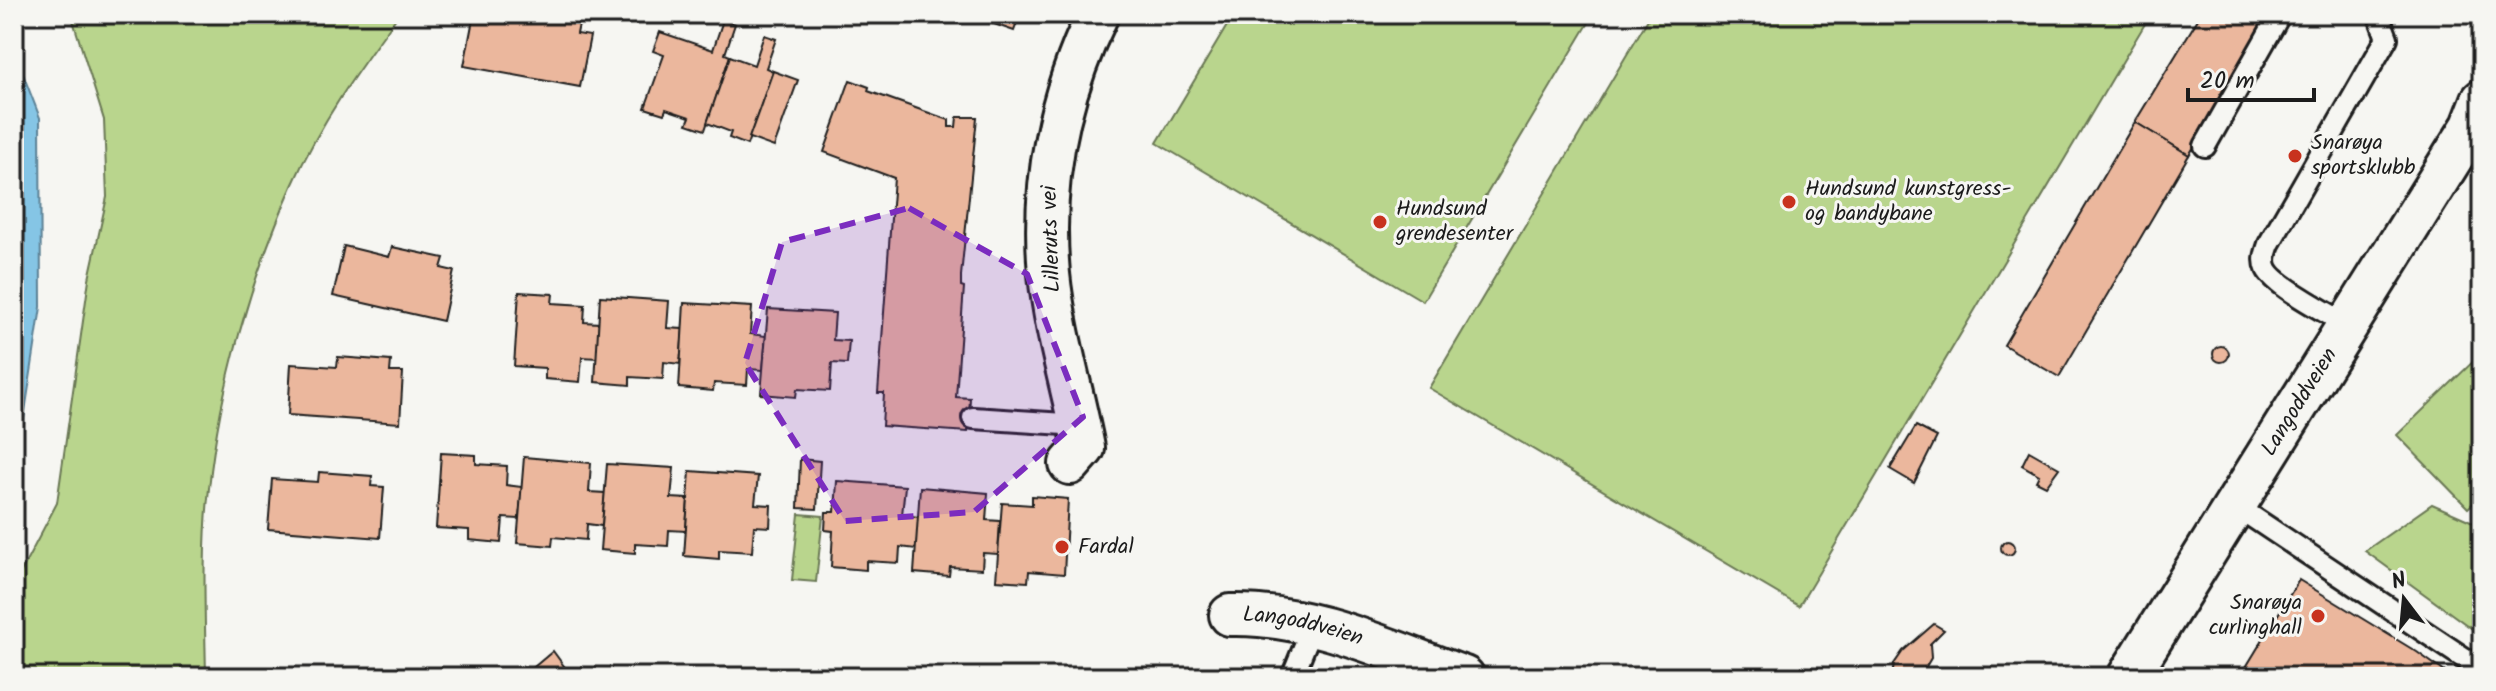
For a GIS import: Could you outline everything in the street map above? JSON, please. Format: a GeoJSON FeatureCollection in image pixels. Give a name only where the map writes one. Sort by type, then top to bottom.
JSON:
{"type":"FeatureCollection","features":[{"type":"Feature","properties":{"kind":"street","name":"Lilleruts vei"},"geometry":{"type":"LineString","coordinates":[[1070,464],[1084,448],[1049,275],[1047,195],[1060,115],[1098,14]]}},
{"type":"Feature","properties":{"kind":"street","name":"Langoddveien"},"geometry":{"type":"LineString","coordinates":[[2128,677],[2346,324],[2479,116]]}},
{"type":"Feature","properties":{"kind":"street","name":"Langoddveien"},"geometry":{"type":"LineString","coordinates":[[1230,615],[1255,614],[1314,623],[1464,677]]}},
{"type":"Feature","properties":{"kind":"lane"},"geometry":{"type":"LineString","coordinates":[[2205,146],[2280,14]]}},
{"type":"Feature","properties":{"kind":"lane"},"geometry":{"type":"LineString","coordinates":[[2346,324],[2279,281],[2268,272],[2265,259],[2269,244],[2387,38],[2378,14]]}},
{"type":"Feature","properties":{"kind":"lane"},"geometry":{"type":"LineString","coordinates":[[973,418],[1080,425]]}},
{"type":"Feature","properties":{"kind":"lane"},"geometry":{"type":"LineString","coordinates":[[2236,506],[2482,670]]}},
{"type":"Feature","properties":{"kind":"lane"},"geometry":{"type":"LineString","coordinates":[[1292,677],[1314,623]]}},
{"type":"Feature","properties":{"kind":"highlighted area"},"geometry":{"type":"Polygon","coordinates":[[[909,208],[1027,274],[1083,417],[974,512],[845,521],[745,363],[782,242],[909,208]]]}},
{"type":"Feature","properties":{"kind":"green space"},"geometry":{"type":"Polygon","coordinates":[[[71,14],[399,14],[315,139],[278,220],[239,333],[221,411],[209,488],[205,559],[206,677],[14,677],[14,585],[57,503],[89,279],[107,197],[104,120],[71,14]]]}},
{"type":"Feature","properties":{"kind":"green space","name":"Hundsund grendesenter"},"geometry":{"type":"Polygon","coordinates":[[[1234,14],[1594,14],[1423,301],[1157,143],[1234,14]]]}},
{"type":"Feature","properties":{"kind":"green space","name":"Hundsund kunstgress- og bandybane"},"geometry":{"type":"Polygon","coordinates":[[[1651,14],[2143,14],[2149,17],[1799,606],[1429,388],[1651,14]]]}},
{"type":"Feature","properties":{"kind":"green space"},"geometry":{"type":"Polygon","coordinates":[[[2482,353],[2482,495],[2468,508],[2397,435],[2482,353]]]}},
{"type":"Feature","properties":{"kind":"green space"},"geometry":{"type":"Polygon","coordinates":[[[2432,504],[2473,522],[2482,514],[2482,636],[2365,551],[2432,504]]]}},
{"type":"Feature","properties":{"kind":"green space"},"geometry":{"type":"Polygon","coordinates":[[[799,514],[823,516],[816,582],[792,580],[799,514]]]}},
{"type":"Feature","properties":{"kind":"water"},"geometry":{"type":"Polygon","coordinates":[[[14,51],[40,118],[41,307],[14,484],[14,51]]]}},
{"type":"Feature","properties":{"kind":"building"},"geometry":{"type":"Polygon","coordinates":[[[474,14],[522,23],[524,14],[579,24],[577,34],[590,36],[580,87],[464,66],[474,14]]]}},
{"type":"Feature","properties":{"kind":"building"},"geometry":{"type":"Polygon","coordinates":[[[965,14],[1020,14],[1014,31],[965,14]]]}},
{"type":"Feature","properties":{"kind":"building"},"geometry":{"type":"Polygon","coordinates":[[[2201,14],[2275,14],[2189,155],[2135,122],[2201,14]]]}},
{"type":"Feature","properties":{"kind":"building"},"geometry":{"type":"Polygon","coordinates":[[[723,20],[735,24],[725,54],[730,56],[705,130],[687,124],[690,117],[666,109],[664,114],[645,108],[664,55],[653,51],[660,32],[713,50],[723,20]]]}},
{"type":"Feature","properties":{"kind":"building"},"geometry":{"type":"Polygon","coordinates":[[[764,35],[776,39],[766,68],[773,71],[747,145],[729,138],[731,132],[707,123],[730,56],[754,65],[764,35]]]}},
{"type":"Feature","properties":{"kind":"building"},"geometry":{"type":"Polygon","coordinates":[[[773,71],[798,80],[774,147],[749,138],[773,71]]]}},
{"type":"Feature","properties":{"kind":"building"},"geometry":{"type":"Polygon","coordinates":[[[850,80],[869,87],[868,91],[949,120],[949,127],[956,127],[957,117],[977,117],[961,276],[961,286],[964,287],[956,397],[970,398],[968,432],[882,426],[884,393],[878,393],[894,178],[824,152],[850,80]]]}},
{"type":"Feature","properties":{"kind":"building"},"geometry":{"type":"Polygon","coordinates":[[[2135,122],[2189,155],[2059,377],[2004,345],[2135,122]]]}},
{"type":"Feature","properties":{"kind":"building"},"geometry":{"type":"Polygon","coordinates":[[[344,246],[389,257],[392,247],[444,258],[441,268],[454,271],[443,321],[333,296],[344,246]]]}},
{"type":"Feature","properties":{"kind":"building"},"geometry":{"type":"Polygon","coordinates":[[[519,292],[553,294],[552,303],[585,305],[584,322],[599,323],[597,358],[582,357],[580,382],[545,379],[545,368],[514,366],[519,292]]]}},
{"type":"Feature","properties":{"kind":"building"},"geometry":{"type":"Polygon","coordinates":[[[600,296],[669,301],[667,328],[683,329],[680,364],[664,362],[663,379],[630,377],[630,385],[595,382],[600,296]]]}},
{"type":"Feature","properties":{"kind":"building"},"geometry":{"type":"Polygon","coordinates":[[[684,303],[752,307],[750,334],[766,336],[763,370],[748,369],[747,385],[714,383],[713,391],[679,388],[684,303]]]}},
{"type":"Feature","properties":{"kind":"building"},"geometry":{"type":"Polygon","coordinates":[[[768,309],[835,313],[833,340],[849,341],[847,364],[832,363],[830,391],[797,389],[796,397],[761,394],[768,309]]]}},
{"type":"Feature","properties":{"kind":"building"},"geometry":{"type":"Polygon","coordinates":[[[2221,346],[2227,348],[2227,360],[2221,362],[2215,360],[2213,354],[2215,348],[2221,346]]]}},
{"type":"Feature","properties":{"kind":"building"},"geometry":{"type":"Polygon","coordinates":[[[338,357],[391,361],[390,372],[403,372],[400,423],[288,415],[291,364],[337,367],[338,357]]]}},
{"type":"Feature","properties":{"kind":"building"},"geometry":{"type":"Polygon","coordinates":[[[1916,426],[1937,437],[1914,483],[1890,469],[1916,426]]]}},
{"type":"Feature","properties":{"kind":"building"},"geometry":{"type":"Polygon","coordinates":[[[2029,451],[2059,468],[2046,486],[2036,481],[2039,475],[2022,465],[2029,451]]]}},
{"type":"Feature","properties":{"kind":"building"},"geometry":{"type":"Polygon","coordinates":[[[441,453],[476,455],[476,464],[507,466],[506,485],[522,487],[519,519],[503,518],[501,543],[469,540],[469,530],[436,528],[441,453]]]}},
{"type":"Feature","properties":{"kind":"building"},"geometry":{"type":"Polygon","coordinates":[[[524,457],[591,463],[589,492],[605,493],[602,526],[587,524],[586,540],[553,537],[552,546],[517,543],[524,457]]]}},
{"type":"Feature","properties":{"kind":"building"},"geometry":{"type":"Polygon","coordinates":[[[800,459],[820,461],[817,509],[798,508],[800,459]]]}},
{"type":"Feature","properties":{"kind":"building"},"geometry":{"type":"Polygon","coordinates":[[[607,464],[674,468],[671,498],[688,499],[686,531],[669,530],[668,546],[635,544],[635,553],[600,550],[607,464]]]}},
{"type":"Feature","properties":{"kind":"building"},"geometry":{"type":"Polygon","coordinates":[[[690,471],[758,476],[755,504],[771,505],[770,527],[754,526],[752,552],[719,550],[719,559],[684,556],[690,471]]]}},
{"type":"Feature","properties":{"kind":"building"},"geometry":{"type":"Polygon","coordinates":[[[319,472],[372,476],[371,486],[384,487],[380,538],[268,529],[272,479],[318,482],[319,472]]]}},
{"type":"Feature","properties":{"kind":"building"},"geometry":{"type":"Polygon","coordinates":[[[837,481],[905,486],[902,515],[919,517],[916,549],[900,547],[899,563],[866,561],[866,570],[831,567],[833,531],[825,530],[826,512],[835,512],[837,481]]]}},
{"type":"Feature","properties":{"kind":"building"},"geometry":{"type":"Polygon","coordinates":[[[920,487],[988,493],[986,520],[1000,521],[998,554],[983,553],[982,569],[950,567],[949,576],[914,573],[920,487]]]}},
{"type":"Feature","properties":{"kind":"building"},"geometry":{"type":"Polygon","coordinates":[[[1032,496],[1068,499],[1064,574],[1029,571],[1028,582],[996,580],[1002,503],[1032,505],[1032,496]]]}},
{"type":"Feature","properties":{"kind":"building"},"geometry":{"type":"Polygon","coordinates":[[[2008,541],[2015,548],[2008,555],[2001,548],[2008,541]]]}},
{"type":"Feature","properties":{"kind":"building","name":"Snarøya curlinghall"},"geometry":{"type":"Polygon","coordinates":[[[2299,580],[2417,652],[2452,677],[2240,677],[2299,580]]]}},
{"type":"Feature","properties":{"kind":"building"},"geometry":{"type":"Polygon","coordinates":[[[1934,624],[1944,630],[1930,644],[1931,658],[1920,677],[1892,676],[1894,664],[1903,651],[1934,624]]]}},
{"type":"Feature","properties":{"kind":"building"},"geometry":{"type":"Polygon","coordinates":[[[553,651],[572,677],[530,677],[528,672],[553,651]]]}},
{"type":"Feature","properties":{"kind":"place","name":"Snarøya sportsklubb"},"geometry":{"type":"Point","coordinates":[2295,156]}},
{"type":"Feature","properties":{"kind":"place","name":"Hundsund kunstgress- og bandybane"},"geometry":{"type":"Point","coordinates":[1789,202]}},
{"type":"Feature","properties":{"kind":"place","name":"Hundsund grendesenter"},"geometry":{"type":"Point","coordinates":[1380,222]}},
{"type":"Feature","properties":{"kind":"place","name":"Fardal"},"geometry":{"type":"Point","coordinates":[1062,547]}},
{"type":"Feature","properties":{"kind":"place","name":"Snarøya curlinghall"},"geometry":{"type":"Point","coordinates":[2318,616]}}]}
